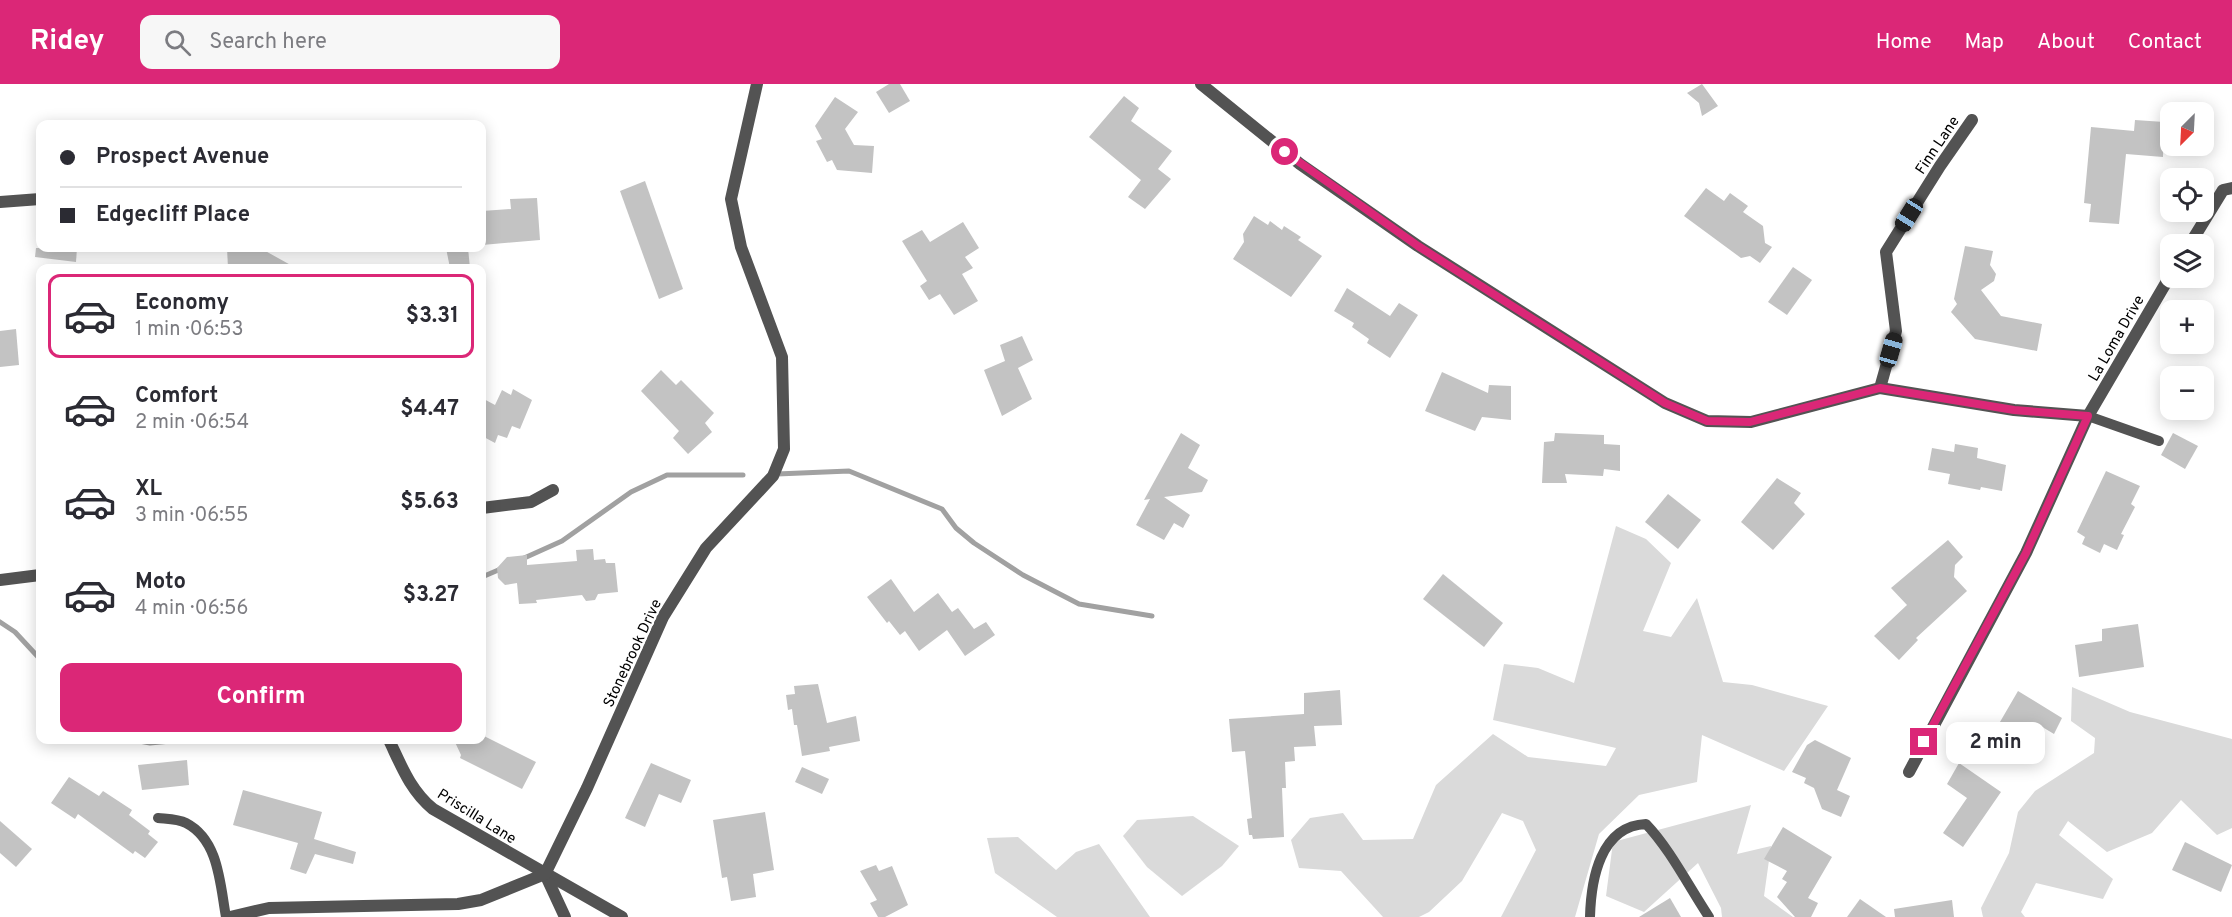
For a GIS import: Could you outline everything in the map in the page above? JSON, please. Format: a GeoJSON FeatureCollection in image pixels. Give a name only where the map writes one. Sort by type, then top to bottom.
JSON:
{"type":"FeatureCollection","features":[{"type":"Feature","properties":{"kind":"street","name":"Stonebrook Drive"},"geometry":{"type":"LineString","coordinates":[[545,874],[587,788],[663,617],[706,548],[772,476],[784,449],[782,357],[762,297],[741,247],[731,199],[758,84]]}},
{"type":"Feature","properties":{"kind":"street"},"geometry":{"type":"LineString","coordinates":[[1201,84],[1300,164],[1418,246],[1665,403],[1707,421],[1750,422],[1880,388],[2014,410],[2088,416]]}},
{"type":"Feature","properties":{"kind":"street","name":"Finn Lane"},"geometry":{"type":"LineString","coordinates":[[1880,388],[1896,331],[1886,252],[1972,120]]}},
{"type":"Feature","properties":{"kind":"street"},"geometry":{"type":"LineString","coordinates":[[2196,234],[2223,190],[2232,188]]}},
{"type":"Feature","properties":{"kind":"street"},"geometry":{"type":"LineString","coordinates":[[0,202],[36,199]]}},
{"type":"Feature","properties":{"kind":"street","name":"La Loma Drive"},"geometry":{"type":"LineString","coordinates":[[1909,772],[2026,553],[2088,416],[2163,288]]}},
{"type":"Feature","properties":{"kind":"street"},"geometry":{"type":"LineString","coordinates":[[486,508],[531,502],[553,490]]}},
{"type":"Feature","properties":{"kind":"street"},"geometry":{"type":"LineString","coordinates":[[0,580],[36,576]]}},
{"type":"Feature","properties":{"kind":"street","name":"Priscilla Lane"},"geometry":{"type":"LineString","coordinates":[[390,744],[418,797],[433,809],[622,917]]}},
{"type":"Feature","properties":{"kind":"street"},"geometry":{"type":"LineString","coordinates":[[228,917],[268,908],[458,904],[481,900],[545,874],[565,917]]}},
{"type":"Feature","properties":{"kind":"lane"},"geometry":{"type":"LineString","coordinates":[[2088,416],[2159,441]]}},
{"type":"Feature","properties":{"kind":"lane"},"geometry":{"type":"LineString","coordinates":[[158,818],[184,822],[204,836],[216,861],[228,917]]}},
{"type":"Feature","properties":{"kind":"lane"},"geometry":{"type":"LineString","coordinates":[[1590,917],[1591,890],[1601,857],[1615,835],[1638,824],[1646,824],[1661,839],[1669,857],[1709,917]]}},
{"type":"Feature","properties":{"kind":"shaded area"},"geometry":{"type":"Polygon","coordinates":[[[1616,526],[1646,539],[1671,563],[1643,631],[1671,637],[1697,598],[1723,682],[1752,685],[1828,706],[1784,771],[1702,735],[1697,782],[1639,795],[1599,834],[1575,917],[1501,917],[1536,850],[1523,821],[1502,813],[1462,881],[1429,912],[1419,917],[1383,917],[1341,871],[1299,868],[1291,840],[1310,818],[1343,813],[1363,840],[1413,839],[1436,785],[1493,734],[1528,757],[1606,766],[1616,748],[1493,720],[1504,664],[1538,668],[1574,683],[1616,526]]]}},
{"type":"Feature","properties":{"kind":"shaded area"},"geometry":{"type":"Polygon","coordinates":[[[2072,687],[2130,712],[2232,739],[2232,828],[2217,835],[2181,800],[2152,833],[2107,852],[2068,821],[2059,835],[2113,879],[2103,899],[2036,883],[2021,912],[2025,917],[1983,917],[1981,908],[2009,853],[2018,812],[2035,791],[2094,753],[2095,738],[2071,721],[2072,687]]]}},
{"type":"Feature","properties":{"kind":"shaded area"},"geometry":{"type":"Polygon","coordinates":[[[1751,805],[1737,854],[1771,846],[1764,896],[1793,917],[1722,917],[1721,908],[1698,863],[1644,912],[1606,896],[1613,842],[1751,805]]]}},
{"type":"Feature","properties":{"kind":"shaded area"},"geometry":{"type":"Polygon","coordinates":[[[1193,816],[1239,846],[1222,866],[1182,896],[1147,867],[1123,836],[1137,820],[1193,816]]]}},
{"type":"Feature","properties":{"kind":"shaded area"},"geometry":{"type":"Polygon","coordinates":[[[1018,837],[1056,870],[1076,852],[1099,844],[1150,917],[1057,917],[995,873],[987,838],[1018,837]]]}},
{"type":"Feature","properties":{"kind":"building"},"geometry":{"type":"Polygon","coordinates":[[[889,84],[900,84],[910,101],[889,113],[876,92],[889,84]]]}},
{"type":"Feature","properties":{"kind":"building"},"geometry":{"type":"Polygon","coordinates":[[[1702,84],[1718,106],[1702,116],[1699,103],[1687,93],[1702,84]]]}},
{"type":"Feature","properties":{"kind":"building"},"geometry":{"type":"Polygon","coordinates":[[[1124,96],[1139,108],[1131,121],[1172,151],[1158,169],[1171,179],[1145,209],[1128,197],[1141,180],[1089,137],[1124,96]]]}},
{"type":"Feature","properties":{"kind":"building"},"geometry":{"type":"Polygon","coordinates":[[[835,97],[858,112],[845,129],[854,145],[874,146],[872,173],[837,170],[832,160],[827,162],[816,141],[822,139],[815,126],[835,97]]]}},
{"type":"Feature","properties":{"kind":"building"},"geometry":{"type":"Polygon","coordinates":[[[2135,120],[2160,122],[2160,156],[2163,157],[2126,154],[2119,224],[2089,222],[2091,204],[2084,203],[2091,127],[2134,131],[2135,120]]]}},
{"type":"Feature","properties":{"kind":"building"},"geometry":{"type":"Polygon","coordinates":[[[645,181],[683,289],[659,299],[620,191],[645,181]]]}},
{"type":"Feature","properties":{"kind":"building"},"geometry":{"type":"Polygon","coordinates":[[[1706,188],[1724,201],[1730,193],[1748,206],[1743,212],[1763,226],[1765,243],[1772,247],[1760,263],[1750,256],[1741,258],[1684,216],[1706,188]]]}},
{"type":"Feature","properties":{"kind":"building"},"geometry":{"type":"Polygon","coordinates":[[[537,198],[540,240],[486,245],[486,211],[511,209],[510,199],[537,198]]]}},
{"type":"Feature","properties":{"kind":"building"},"geometry":{"type":"Polygon","coordinates":[[[1254,216],[1268,225],[1270,221],[1282,230],[1284,226],[1301,237],[1298,240],[1322,256],[1291,297],[1233,259],[1244,242],[1243,234],[1254,216]]]}},
{"type":"Feature","properties":{"kind":"building"},"geometry":{"type":"Polygon","coordinates":[[[963,222],[979,248],[965,257],[973,268],[962,274],[978,301],[954,315],[940,294],[929,300],[920,286],[927,281],[902,241],[922,230],[930,242],[963,222]]]}},
{"type":"Feature","properties":{"kind":"building"},"geometry":{"type":"Polygon","coordinates":[[[1965,246],[1993,251],[1990,265],[1996,274],[1994,281],[1981,290],[2001,316],[2042,324],[2037,351],[1975,339],[1951,312],[1957,304],[1954,299],[1965,246]]]}},
{"type":"Feature","properties":{"kind":"building"},"geometry":{"type":"Polygon","coordinates":[[[36,248],[36,252],[77,252],[76,262],[35,257],[36,248]]]}},
{"type":"Feature","properties":{"kind":"building"},"geometry":{"type":"Polygon","coordinates":[[[227,252],[267,252],[289,264],[228,264],[227,252]]]}},
{"type":"Feature","properties":{"kind":"building"},"geometry":{"type":"Polygon","coordinates":[[[447,252],[468,252],[470,264],[449,264],[447,252]]]}},
{"type":"Feature","properties":{"kind":"building"},"geometry":{"type":"Polygon","coordinates":[[[1793,267],[1812,280],[1787,315],[1768,302],[1793,267]]]}},
{"type":"Feature","properties":{"kind":"building"},"geometry":{"type":"Polygon","coordinates":[[[1347,288],[1390,316],[1399,303],[1418,315],[1390,358],[1367,343],[1369,339],[1352,327],[1354,323],[1334,311],[1347,288]]]}},
{"type":"Feature","properties":{"kind":"building"},"geometry":{"type":"Polygon","coordinates":[[[16,329],[19,365],[0,367],[0,331],[16,329]]]}},
{"type":"Feature","properties":{"kind":"building"},"geometry":{"type":"Polygon","coordinates":[[[1022,336],[1033,360],[1018,368],[1032,399],[1002,416],[984,370],[1005,361],[1000,345],[1022,336]]]}},
{"type":"Feature","properties":{"kind":"building"},"geometry":{"type":"Polygon","coordinates":[[[661,370],[676,385],[681,380],[714,413],[705,423],[712,432],[688,454],[673,438],[679,431],[641,391],[661,370]]]}},
{"type":"Feature","properties":{"kind":"building"},"geometry":{"type":"Polygon","coordinates":[[[1442,372],[1488,393],[1489,385],[1511,386],[1511,420],[1482,417],[1475,431],[1425,411],[1442,372]]]}},
{"type":"Feature","properties":{"kind":"building"},"geometry":{"type":"Polygon","coordinates":[[[513,389],[532,400],[520,429],[512,426],[507,438],[498,435],[495,443],[486,438],[486,400],[495,405],[502,390],[511,395],[513,389]]]}},
{"type":"Feature","properties":{"kind":"building"},"geometry":{"type":"Polygon","coordinates":[[[1181,433],[1200,445],[1188,468],[1208,480],[1202,492],[1164,497],[1190,515],[1183,528],[1174,523],[1164,540],[1136,525],[1150,499],[1144,500],[1181,433]]]}},
{"type":"Feature","properties":{"kind":"building"},"geometry":{"type":"Polygon","coordinates":[[[1555,433],[1604,435],[1604,444],[1620,445],[1620,471],[1604,469],[1603,476],[1565,474],[1567,483],[1542,483],[1544,442],[1554,441],[1555,433]]]}},
{"type":"Feature","properties":{"kind":"building"},"geometry":{"type":"Polygon","coordinates":[[[2173,433],[2198,446],[2185,469],[2161,455],[2173,433]]]}},
{"type":"Feature","properties":{"kind":"building"},"geometry":{"type":"Polygon","coordinates":[[[1955,444],[1978,448],[1977,458],[2006,465],[2002,491],[1981,487],[1980,490],[1948,484],[1950,474],[1928,470],[1932,448],[1954,452],[1955,444]]]}},
{"type":"Feature","properties":{"kind":"building"},"geometry":{"type":"Polygon","coordinates":[[[2106,471],[2140,486],[2131,504],[2135,507],[2121,534],[2124,535],[2117,550],[2104,544],[2100,553],[2082,544],[2085,537],[2077,532],[2106,471]]]}},
{"type":"Feature","properties":{"kind":"building"},"geometry":{"type":"Polygon","coordinates":[[[1777,478],[1801,493],[1794,503],[1805,514],[1773,550],[1741,522],[1777,478]]]}},
{"type":"Feature","properties":{"kind":"building"},"geometry":{"type":"Polygon","coordinates":[[[1668,494],[1701,520],[1678,549],[1645,522],[1668,494]]]}},
{"type":"Feature","properties":{"kind":"building"},"geometry":{"type":"Polygon","coordinates":[[[1948,540],[1963,557],[1955,565],[1954,577],[1967,591],[1916,638],[1918,640],[1899,660],[1874,636],[1907,605],[1891,588],[1948,540]]]}},
{"type":"Feature","properties":{"kind":"building"},"geometry":{"type":"Polygon","coordinates":[[[593,549],[594,560],[605,559],[606,563],[615,563],[618,592],[598,594],[595,600],[586,601],[582,595],[519,604],[517,583],[505,585],[498,578],[497,568],[507,557],[527,555],[527,565],[577,561],[576,550],[593,549]]]}},
{"type":"Feature","properties":{"kind":"building"},"geometry":{"type":"Polygon","coordinates":[[[1443,574],[1503,623],[1484,647],[1423,599],[1443,574]]]}},
{"type":"Feature","properties":{"kind":"building"},"geometry":{"type":"Polygon","coordinates":[[[891,579],[914,612],[938,593],[952,612],[958,608],[974,629],[986,622],[995,635],[965,656],[947,630],[919,651],[905,631],[900,635],[889,621],[887,623],[867,597],[891,579]]]}},
{"type":"Feature","properties":{"kind":"building"},"geometry":{"type":"Polygon","coordinates":[[[2138,624],[2144,667],[2079,677],[2075,645],[2102,641],[2102,629],[2138,624]]]}},
{"type":"Feature","properties":{"kind":"building"},"geometry":{"type":"Polygon","coordinates":[[[818,684],[827,723],[856,716],[860,741],[829,747],[830,751],[802,756],[797,725],[794,725],[792,709],[788,710],[786,695],[795,694],[794,686],[818,684]]]}},
{"type":"Feature","properties":{"kind":"building"},"geometry":{"type":"Polygon","coordinates":[[[1340,690],[1342,725],[1314,726],[1316,746],[1294,747],[1295,761],[1285,762],[1286,788],[1282,788],[1284,837],[1253,839],[1252,835],[1249,835],[1247,819],[1252,818],[1245,751],[1232,752],[1229,719],[1304,714],[1304,693],[1340,690]]]}},
{"type":"Feature","properties":{"kind":"building"},"geometry":{"type":"Polygon","coordinates":[[[2018,691],[2062,718],[2054,734],[2039,725],[2017,764],[1986,746],[2018,691]]]}},
{"type":"Feature","properties":{"kind":"building"},"geometry":{"type":"Polygon","coordinates":[[[486,737],[536,762],[522,789],[460,758],[461,755],[456,744],[486,744],[486,737]]]}},
{"type":"Feature","properties":{"kind":"building"},"geometry":{"type":"Polygon","coordinates":[[[1815,740],[1851,758],[1837,790],[1850,796],[1841,817],[1822,809],[1814,788],[1804,783],[1806,778],[1792,772],[1807,745],[1815,740]]]}},
{"type":"Feature","properties":{"kind":"building"},"geometry":{"type":"Polygon","coordinates":[[[187,760],[189,785],[142,790],[138,765],[187,760]]]}},
{"type":"Feature","properties":{"kind":"building"},"geometry":{"type":"Polygon","coordinates":[[[651,763],[691,780],[681,803],[659,794],[645,827],[625,818],[651,763]]]}},
{"type":"Feature","properties":{"kind":"building"},"geometry":{"type":"Polygon","coordinates":[[[1959,763],[2001,792],[1963,847],[1943,833],[1967,798],[1947,784],[1959,763]]]}},
{"type":"Feature","properties":{"kind":"building"},"geometry":{"type":"Polygon","coordinates":[[[802,767],[829,779],[822,794],[795,782],[802,767]]]}},
{"type":"Feature","properties":{"kind":"building"},"geometry":{"type":"Polygon","coordinates":[[[69,777],[99,796],[103,791],[132,810],[129,815],[150,831],[148,834],[158,842],[145,858],[135,851],[133,854],[78,814],[75,819],[51,803],[69,777]]]}},
{"type":"Feature","properties":{"kind":"building"},"geometry":{"type":"Polygon","coordinates":[[[243,790],[322,812],[314,839],[356,852],[353,864],[315,854],[306,874],[290,869],[298,843],[233,825],[243,790]]]}},
{"type":"Feature","properties":{"kind":"building"},"geometry":{"type":"Polygon","coordinates":[[[765,812],[774,870],[753,874],[756,897],[731,901],[727,877],[722,878],[713,820],[765,812]]]}},
{"type":"Feature","properties":{"kind":"building"},"geometry":{"type":"Polygon","coordinates":[[[0,821],[32,849],[16,867],[0,853],[0,821]]]}},
{"type":"Feature","properties":{"kind":"building"},"geometry":{"type":"Polygon","coordinates":[[[1783,827],[1832,857],[1808,898],[1818,903],[1811,917],[1795,917],[1777,897],[1787,882],[1782,879],[1787,871],[1764,859],[1783,827]]]}},
{"type":"Feature","properties":{"kind":"building"},"geometry":{"type":"Polygon","coordinates":[[[2185,842],[2232,865],[2221,892],[2172,870],[2185,842]]]}},
{"type":"Feature","properties":{"kind":"building"},"geometry":{"type":"Polygon","coordinates":[[[876,865],[879,871],[892,866],[908,905],[885,917],[878,917],[870,903],[877,900],[860,871],[876,865]]]}},
{"type":"Feature","properties":{"kind":"building"},"geometry":{"type":"Polygon","coordinates":[[[1670,898],[1681,917],[1639,917],[1670,898]]]}},
{"type":"Feature","properties":{"kind":"building"},"geometry":{"type":"Polygon","coordinates":[[[1860,899],[1886,917],[1847,917],[1860,899]]]}},
{"type":"Feature","properties":{"kind":"building"},"geometry":{"type":"Polygon","coordinates":[[[1952,900],[1954,917],[1895,917],[1894,909],[1952,900]]]}},
{"type":"Feature","properties":{"kind":"waterway"},"geometry":{"type":"LineString","coordinates":[[777,474],[849,471],[942,509],[956,528],[974,543],[1023,575],[1079,604],[1152,616]]}},
{"type":"Feature","properties":{"kind":"waterway"},"geometry":{"type":"LineString","coordinates":[[522,559],[562,541],[631,492],[667,475],[743,475]]}},
{"type":"Feature","properties":{"kind":"waterway"},"geometry":{"type":"LineString","coordinates":[[486,575],[503,568]]}},
{"type":"Feature","properties":{"kind":"waterway"},"geometry":{"type":"LineString","coordinates":[[0,622],[15,632],[36,655]]}},
{"type":"Feature","properties":{"kind":"route"},"geometry":{"type":"LineString","coordinates":[[1285,152],[1418,246],[1665,403],[1707,421],[1750,422],[1880,388],[2014,410],[2088,416],[2026,553],[1924,742]]}}]}
